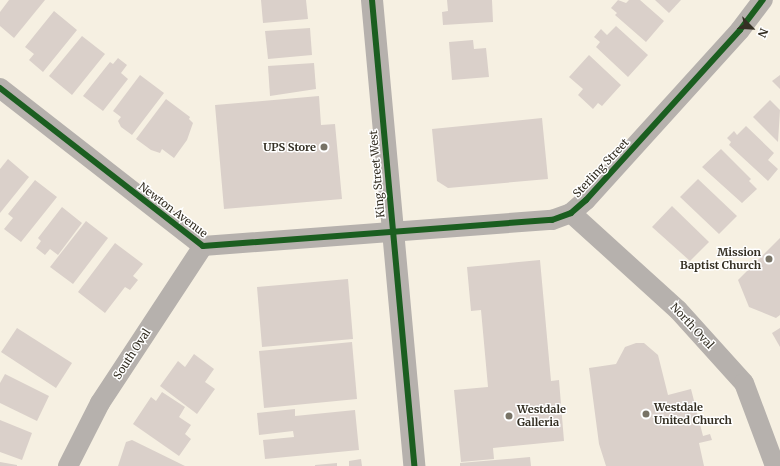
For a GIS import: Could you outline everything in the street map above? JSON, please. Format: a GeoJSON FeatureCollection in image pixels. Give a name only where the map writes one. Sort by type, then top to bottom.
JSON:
{"type":"FeatureCollection","features":[{"type":"Feature","properties":{"kind":"street","name":"King Street West"},"geometry":{"type":"LineString","coordinates":[[372,0],[414,466]]}},
{"type":"Feature","properties":{"kind":"street","name":"Sterling Street"},"geometry":{"type":"LineString","coordinates":[[392,234],[552,220],[571,213],[715,58],[763,0]]}},
{"type":"Feature","properties":{"kind":"street","name":"Newton Avenue"},"geometry":{"type":"LineString","coordinates":[[0,88],[203,246],[392,234]]}},
{"type":"Feature","properties":{"kind":"street","name":"North Oval"},"geometry":{"type":"LineString","coordinates":[[571,213],[678,310],[744,383],[775,466]]}},
{"type":"Feature","properties":{"kind":"street","name":"South Oval"},"geometry":{"type":"LineString","coordinates":[[68,466],[100,403],[203,246]]}},
{"type":"Feature","properties":{"kind":"building"},"geometry":{"type":"Polygon","coordinates":[[[9,0],[45,0],[14,38],[0,26],[0,12],[9,0]]]}},
{"type":"Feature","properties":{"kind":"building"},"geometry":{"type":"Polygon","coordinates":[[[261,0],[306,0],[308,19],[263,23],[261,0]]]}},
{"type":"Feature","properties":{"kind":"building"},"geometry":{"type":"Polygon","coordinates":[[[447,0],[492,0],[493,22],[443,25],[442,12],[448,11],[447,0]]]}},
{"type":"Feature","properties":{"kind":"building"},"geometry":{"type":"Polygon","coordinates":[[[618,0],[626,3],[629,0],[640,0],[664,21],[646,42],[615,15],[617,13],[611,8],[618,0]]]}},
{"type":"Feature","properties":{"kind":"building"},"geometry":{"type":"Polygon","coordinates":[[[655,0],[681,0],[669,13],[655,0]]]}},
{"type":"Feature","properties":{"kind":"building"},"geometry":{"type":"Polygon","coordinates":[[[54,11],[77,30],[43,72],[29,60],[34,54],[25,47],[54,11]]]}},
{"type":"Feature","properties":{"kind":"building"},"geometry":{"type":"Polygon","coordinates":[[[616,26],[648,55],[628,77],[596,47],[600,42],[594,37],[601,29],[607,35],[616,26]]]}},
{"type":"Feature","properties":{"kind":"building"},"geometry":{"type":"Polygon","coordinates":[[[310,28],[312,55],[268,59],[265,31],[310,28]]]}},
{"type":"Feature","properties":{"kind":"building"},"geometry":{"type":"Polygon","coordinates":[[[82,36],[105,54],[72,95],[49,76],[82,36]]]}},
{"type":"Feature","properties":{"kind":"building"},"geometry":{"type":"Polygon","coordinates":[[[473,40],[474,49],[486,48],[489,77],[452,80],[449,42],[473,40]]]}},
{"type":"Feature","properties":{"kind":"building"},"geometry":{"type":"Polygon","coordinates":[[[589,55],[621,85],[602,106],[598,103],[593,109],[578,95],[583,89],[569,77],[589,55]]]}},
{"type":"Feature","properties":{"kind":"building"},"geometry":{"type":"Polygon","coordinates":[[[118,58],[127,65],[121,73],[128,79],[103,111],[83,96],[110,62],[113,64],[118,58]]]}},
{"type":"Feature","properties":{"kind":"building"},"geometry":{"type":"Polygon","coordinates":[[[314,63],[316,89],[270,96],[268,66],[314,63]]]}},
{"type":"Feature","properties":{"kind":"building"},"geometry":{"type":"Polygon","coordinates":[[[140,75],[164,93],[132,135],[121,127],[118,121],[121,117],[113,111],[140,75]]]}},
{"type":"Feature","properties":{"kind":"building"},"geometry":{"type":"Polygon","coordinates":[[[780,75],[780,89],[772,81],[780,75]]]}},
{"type":"Feature","properties":{"kind":"building"},"geometry":{"type":"Polygon","coordinates":[[[319,96],[321,125],[335,124],[342,199],[224,209],[215,105],[319,96]]]}},
{"type":"Feature","properties":{"kind":"building"},"geometry":{"type":"Polygon","coordinates":[[[166,99],[190,117],[189,119],[193,123],[187,140],[174,158],[162,149],[160,153],[151,150],[136,139],[166,99]]]}},
{"type":"Feature","properties":{"kind":"building"},"geometry":{"type":"Polygon","coordinates":[[[770,100],[780,110],[778,142],[753,117],[770,100]]]}},
{"type":"Feature","properties":{"kind":"building"},"geometry":{"type":"Polygon","coordinates":[[[542,118],[548,179],[448,188],[437,181],[432,129],[542,118]]]}},
{"type":"Feature","properties":{"kind":"building"},"geometry":{"type":"Polygon","coordinates":[[[746,126],[774,153],[768,160],[778,169],[768,181],[729,145],[731,142],[727,138],[734,131],[737,135],[746,126]]]}},
{"type":"Feature","properties":{"kind":"building"},"geometry":{"type":"Polygon","coordinates":[[[721,149],[751,179],[749,181],[757,189],[742,203],[702,167],[721,149]]]}},
{"type":"Feature","properties":{"kind":"building"},"geometry":{"type":"Polygon","coordinates":[[[8,159],[29,177],[0,213],[0,169],[8,159]]]}},
{"type":"Feature","properties":{"kind":"building"},"geometry":{"type":"Polygon","coordinates":[[[698,179],[737,216],[719,234],[680,197],[698,179]]]}},
{"type":"Feature","properties":{"kind":"building"},"geometry":{"type":"Polygon","coordinates":[[[35,180],[57,197],[21,242],[4,229],[13,218],[8,214],[35,180]]]}},
{"type":"Feature","properties":{"kind":"building"},"geometry":{"type":"Polygon","coordinates":[[[672,206],[709,242],[690,261],[652,227],[672,206]]]}},
{"type":"Feature","properties":{"kind":"building"},"geometry":{"type":"Polygon","coordinates":[[[62,207],[82,223],[58,255],[50,249],[45,255],[36,248],[41,241],[38,238],[62,207]]]}},
{"type":"Feature","properties":{"kind":"building"},"geometry":{"type":"Polygon","coordinates":[[[86,221],[108,238],[73,284],[50,267],[86,221]]]}},
{"type":"Feature","properties":{"kind":"building","name":"Mission Baptist Church"},"geometry":{"type":"Polygon","coordinates":[[[780,238],[780,315],[776,318],[749,307],[738,280],[780,238]]]}},
{"type":"Feature","properties":{"kind":"building"},"geometry":{"type":"Polygon","coordinates":[[[115,243],[143,264],[133,276],[138,280],[130,290],[125,287],[105,313],[78,292],[115,243]]]}},
{"type":"Feature","properties":{"kind":"building"},"geometry":{"type":"Polygon","coordinates":[[[540,260],[551,381],[559,380],[564,441],[493,448],[494,459],[461,462],[454,390],[488,387],[481,310],[471,311],[467,267],[540,260]]]}},
{"type":"Feature","properties":{"kind":"building"},"geometry":{"type":"Polygon","coordinates":[[[348,279],[353,339],[262,347],[257,287],[348,279]]]}},
{"type":"Feature","properties":{"kind":"building"},"geometry":{"type":"Polygon","coordinates":[[[17,328],[72,363],[56,388],[1,352],[17,328]]]}},
{"type":"Feature","properties":{"kind":"building"},"geometry":{"type":"Polygon","coordinates":[[[780,328],[780,347],[772,333],[780,328]]]}},
{"type":"Feature","properties":{"kind":"building"},"geometry":{"type":"Polygon","coordinates":[[[352,342],[357,399],[264,408],[259,351],[352,342]]]}},
{"type":"Feature","properties":{"kind":"building","name":"Westdale United Church"},"geometry":{"type":"Polygon","coordinates":[[[636,343],[644,343],[658,355],[668,395],[691,389],[703,436],[710,434],[712,440],[699,443],[704,466],[606,466],[599,444],[589,368],[616,364],[625,347],[636,343]]]}},
{"type":"Feature","properties":{"kind":"building"},"geometry":{"type":"Polygon","coordinates":[[[194,354],[214,369],[205,382],[215,389],[197,414],[160,386],[178,361],[185,367],[194,354]]]}},
{"type":"Feature","properties":{"kind":"building"},"geometry":{"type":"Polygon","coordinates":[[[5,374],[49,396],[37,421],[0,403],[0,383],[5,374]]]}},
{"type":"Feature","properties":{"kind":"building"},"geometry":{"type":"Polygon","coordinates":[[[162,392],[185,407],[179,417],[191,425],[185,434],[191,439],[179,456],[133,424],[151,397],[156,401],[162,392]]]}},
{"type":"Feature","properties":{"kind":"building"},"geometry":{"type":"Polygon","coordinates":[[[295,409],[295,416],[355,410],[359,450],[265,459],[263,440],[294,437],[293,431],[259,435],[257,413],[295,409]]]}},
{"type":"Feature","properties":{"kind":"building"},"geometry":{"type":"Polygon","coordinates":[[[0,420],[32,433],[22,460],[0,452],[0,420]]]}},
{"type":"Feature","properties":{"kind":"building"},"geometry":{"type":"Polygon","coordinates":[[[132,440],[185,466],[118,466],[126,442],[132,440]]]}},
{"type":"Feature","properties":{"kind":"building"},"geometry":{"type":"Polygon","coordinates":[[[530,457],[531,466],[460,466],[460,463],[530,457]]]}},
{"type":"Feature","properties":{"kind":"building"},"geometry":{"type":"Polygon","coordinates":[[[361,459],[362,466],[349,466],[349,461],[361,459]]]}},
{"type":"Feature","properties":{"kind":"building"},"geometry":{"type":"Polygon","coordinates":[[[0,462],[17,465],[17,466],[0,466],[0,462]]]}},
{"type":"Feature","properties":{"kind":"building"},"geometry":{"type":"Polygon","coordinates":[[[337,463],[337,466],[315,466],[315,465],[337,463]]]}},
{"type":"Feature","properties":{"kind":"cycle path"},"geometry":{"type":"LineString","coordinates":[[372,0],[414,466]]}},
{"type":"Feature","properties":{"kind":"cycle path"},"geometry":{"type":"LineString","coordinates":[[0,88],[203,246],[552,220],[571,213],[586,200],[740,30],[763,0]]}},
{"type":"Feature","properties":{"kind":"place","name":"UPS Store"},"geometry":{"type":"Point","coordinates":[324,147]}},
{"type":"Feature","properties":{"kind":"place","name":"Mission Baptist Church"},"geometry":{"type":"Point","coordinates":[769,259]}},
{"type":"Feature","properties":{"kind":"place","name":"Westdale United Church"},"geometry":{"type":"Point","coordinates":[646,414]}},
{"type":"Feature","properties":{"kind":"place","name":"Westdale Galleria"},"geometry":{"type":"Point","coordinates":[509,416]}}]}
